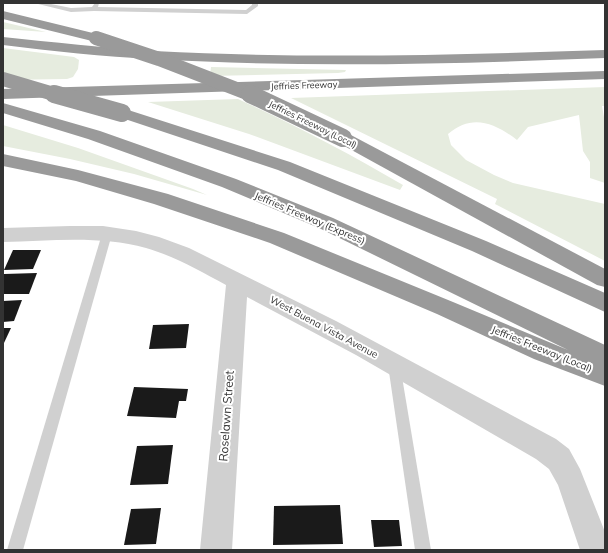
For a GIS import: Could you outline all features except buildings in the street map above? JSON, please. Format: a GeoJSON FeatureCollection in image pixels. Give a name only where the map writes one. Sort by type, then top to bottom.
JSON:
{"type":"FeatureCollection","features":[{"type":"Feature","properties":{"kind":"highway","name":"Jeffries Freeway (Local)"},"geometry":{"type":"LineString","coordinates":[[3,15],[96,38],[159,59],[245,91],[343,138],[605,279]]}},
{"type":"Feature","properties":{"kind":"highway"},"geometry":{"type":"LineString","coordinates":[[3,35],[258,58]]}},
{"type":"Feature","properties":{"kind":"highway"},"geometry":{"type":"LineString","coordinates":[[3,41],[86,50],[175,56],[258,58],[410,61],[605,54]]}},
{"type":"Feature","properties":{"kind":"highway","name":"Jeffries Freeway"},"geometry":{"type":"LineString","coordinates":[[3,94],[605,75]]}},
{"type":"Feature","properties":{"kind":"highway"},"geometry":{"type":"LineString","coordinates":[[3,79],[122,113],[284,166],[480,246],[605,303]]}},
{"type":"Feature","properties":{"kind":"highway","name":"Jeffries Freeway (Express)"},"geometry":{"type":"LineString","coordinates":[[3,108],[94,135],[229,183],[326,223],[605,357]]}},
{"type":"Feature","properties":{"kind":"highway","name":"Jeffries Freeway (Local)"},"geometry":{"type":"LineString","coordinates":[[3,160],[78,176],[160,198],[277,238],[445,308],[543,352],[605,375]]}},
{"type":"Feature","properties":{"kind":"highway"},"geometry":{"type":"LineString","coordinates":[[3,164],[78,176]]}},
{"type":"Feature","properties":{"kind":"street","name":"West Buena Vista Avenue"},"geometry":{"type":"LineString","coordinates":[[3,235],[107,234],[136,238],[167,247],[306,316],[546,449],[559,459],[570,479],[591,538]]}},
{"type":"Feature","properties":{"kind":"street","name":"Roselawn Street"},"geometry":{"type":"LineString","coordinates":[[216,550],[237,281]]}},
{"type":"Feature","properties":{"kind":"lane"},"geometry":{"type":"LineString","coordinates":[[37,3],[71,10],[94,9],[247,12],[255,6],[255,3]]}},
{"type":"Feature","properties":{"kind":"lane"},"geometry":{"type":"LineString","coordinates":[[94,9],[97,3]]}},
{"type":"Feature","properties":{"kind":"lane"},"geometry":{"type":"LineString","coordinates":[[15,550],[107,234]]}},
{"type":"Feature","properties":{"kind":"lane"},"geometry":{"type":"LineString","coordinates":[[394,365],[423,550]]}},
{"type":"Feature","properties":{"kind":"shaded area"},"geometry":{"type":"Polygon","coordinates":[[[3,22],[46,32],[3,29],[3,22]]]}},
{"type":"Feature","properties":{"kind":"shaded area"},"geometry":{"type":"Polygon","coordinates":[[[3,48],[74,57],[79,60],[78,69],[73,77],[67,79],[3,80],[3,48]]]}},
{"type":"Feature","properties":{"kind":"shaded area"},"geometry":{"type":"Polygon","coordinates":[[[211,67],[346,70],[345,72],[338,73],[210,76],[211,67]]]}},
{"type":"Feature","properties":{"kind":"shaded area"},"geometry":{"type":"Polygon","coordinates":[[[605,87],[605,106],[602,106],[605,123],[605,183],[590,178],[590,162],[583,151],[579,115],[528,127],[517,140],[492,125],[475,122],[457,128],[448,134],[451,145],[466,160],[494,175],[513,183],[605,204],[605,261],[495,204],[497,199],[291,98],[605,87]]]}},
{"type":"Feature","properties":{"kind":"shaded area"},"geometry":{"type":"Polygon","coordinates":[[[238,99],[322,140],[403,185],[400,190],[249,134],[148,102],[238,99]]]}},
{"type":"Feature","properties":{"kind":"shaded area"},"geometry":{"type":"Polygon","coordinates":[[[3,125],[78,148],[207,195],[134,174],[70,159],[3,146],[3,125]]]}}]}
